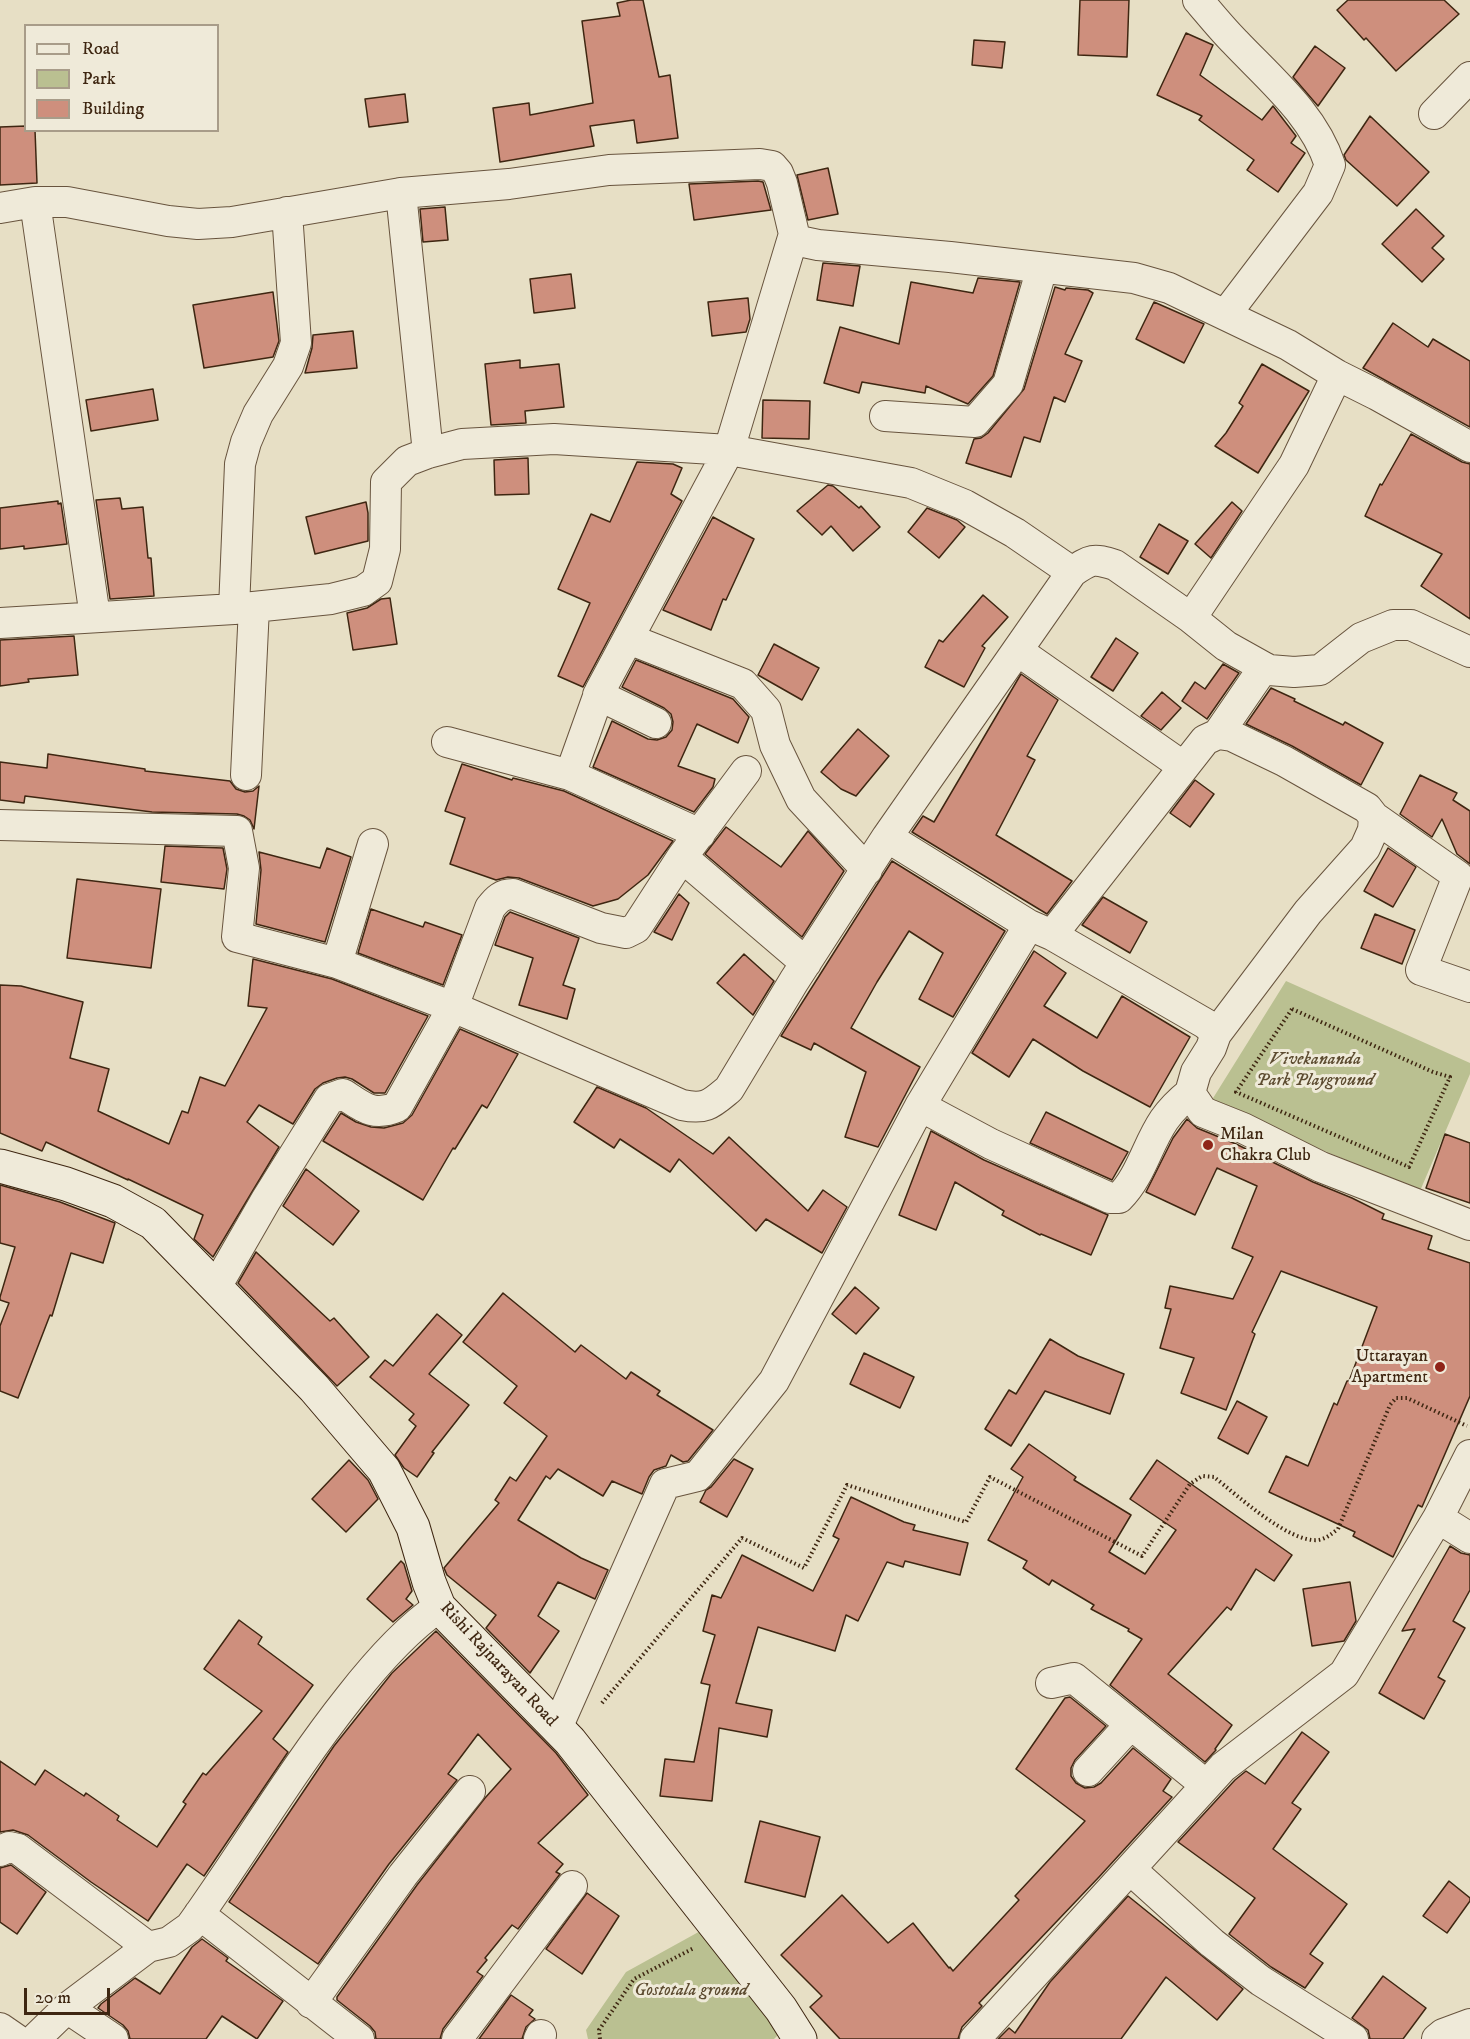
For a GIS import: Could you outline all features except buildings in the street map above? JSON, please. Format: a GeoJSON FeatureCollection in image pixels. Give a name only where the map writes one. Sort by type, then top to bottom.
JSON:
{"type":"FeatureCollection","features":[{"type":"Feature","properties":{"kind":"main road","name":"Rishi Rajnarayan Road"},"geometry":{"type":"LineString","coordinates":[[0,1166],[66,1184],[113,1201],[153,1223],[314,1388],[384,1470],[413,1527],[439,1607],[570,1741],[781,2009],[800,2039]]}},
{"type":"Feature","properties":{"kind":"street"},"geometry":{"type":"LineString","coordinates":[[1198,0],[1294,103],[1324,146],[1330,165],[1318,193],[1226,314]]}},
{"type":"Feature","properties":{"kind":"street"},"geometry":{"type":"LineString","coordinates":[[1434,114],[1470,77]]}},
{"type":"Feature","properties":{"kind":"street"},"geometry":{"type":"LineString","coordinates":[[0,208],[35,202],[88,205],[198,224],[232,222],[401,193],[509,184],[609,170],[760,164],[772,166],[778,173],[794,234],[799,241],[818,245],[1134,278],[1169,288],[1288,345],[1337,375],[1470,447]]}},
{"type":"Feature","properties":{"kind":"street"},"geometry":{"type":"LineString","coordinates":[[401,193],[428,453]]}},
{"type":"Feature","properties":{"kind":"street"},"geometry":{"type":"LineString","coordinates":[[35,202],[95,617]]}},
{"type":"Feature","properties":{"kind":"street"},"geometry":{"type":"LineString","coordinates":[[246,775],[240,464],[246,442],[258,414],[288,366],[296,343],[287,212]]}},
{"type":"Feature","properties":{"kind":"street"},"geometry":{"type":"LineString","coordinates":[[570,775],[598,695],[729,450],[794,234]]}},
{"type":"Feature","properties":{"kind":"street"},"geometry":{"type":"LineString","coordinates":[[885,416],[975,422],[1008,384],[1042,268]]}},
{"type":"Feature","properties":{"kind":"street"},"geometry":{"type":"LineString","coordinates":[[1191,618],[1294,465],[1337,375]]}},
{"type":"Feature","properties":{"kind":"street"},"geometry":{"type":"LineString","coordinates":[[0,623],[244,608],[331,599],[363,591],[377,581],[386,549],[386,482],[407,461],[462,444],[554,439],[729,450],[910,483],[965,505],[1015,533],[1072,572]]}},
{"type":"Feature","properties":{"kind":"street"},"geometry":{"type":"LineString","coordinates":[[0,825],[237,831],[244,868],[237,937],[337,963],[453,1006],[682,1105],[698,1108],[714,1102],[729,1089],[806,963],[927,777],[1072,572],[1090,560],[1100,560],[1114,565],[1191,618],[1226,646],[1269,670],[1294,672],[1320,670],[1361,638],[1393,625],[1411,625],[1470,652]]}},
{"type":"Feature","properties":{"kind":"street"},"geometry":{"type":"LineString","coordinates":[[629,639],[743,684],[766,710],[775,745],[801,799],[867,870]]}},
{"type":"Feature","properties":{"kind":"street"},"geometry":{"type":"LineString","coordinates":[[1018,651],[1184,766]]}},
{"type":"Feature","properties":{"kind":"street"},"geometry":{"type":"LineString","coordinates":[[1218,734],[1264,667]]}},
{"type":"Feature","properties":{"kind":"street"},"geometry":{"type":"LineString","coordinates":[[598,695],[656,723]]}},
{"type":"Feature","properties":{"kind":"street"},"geometry":{"type":"LineString","coordinates":[[557,1728],[665,1484],[698,1476],[774,1382],[920,1106],[1040,930],[1184,766],[1204,740],[1218,734],[1232,736],[1284,761],[1367,808],[1374,817],[1458,876],[1421,970],[1470,987]]}},
{"type":"Feature","properties":{"kind":"street"},"geometry":{"type":"LineString","coordinates":[[447,742],[570,775],[700,834]]}},
{"type":"Feature","properties":{"kind":"street"},"geometry":{"type":"LineString","coordinates":[[216,1287],[266,1200],[329,1099],[343,1094],[368,1110],[385,1112],[397,1107],[453,1006],[490,908],[504,894],[513,894],[601,928],[626,933],[636,928],[682,857],[746,771]]}},
{"type":"Feature","properties":{"kind":"street"},"geometry":{"type":"LineString","coordinates":[[920,1106],[991,1144],[1110,1198],[1119,1198],[1129,1188],[1163,1121],[1190,1093],[1196,1071],[1211,1048],[1216,1034],[1308,912],[1365,848],[1373,831],[1374,817]]}},
{"type":"Feature","properties":{"kind":"street"},"geometry":{"type":"LineString","coordinates":[[887,837],[1040,930],[1206,1024],[1216,1034]]}},
{"type":"Feature","properties":{"kind":"street"},"geometry":{"type":"LineString","coordinates":[[337,963],[373,844]]}},
{"type":"Feature","properties":{"kind":"street"},"geometry":{"type":"LineString","coordinates":[[682,857],[806,963]]}},
{"type":"Feature","properties":{"kind":"street"},"geometry":{"type":"LineString","coordinates":[[1190,1093],[1203,1112],[1243,1128],[1321,1167],[1470,1225]]}},
{"type":"Feature","properties":{"kind":"street"},"geometry":{"type":"LineString","coordinates":[[975,2039],[1223,1767],[1344,1674],[1438,1518],[1470,1455]]}},
{"type":"Feature","properties":{"kind":"street"},"geometry":{"type":"LineString","coordinates":[[1438,1518],[1470,1538]]}},
{"type":"Feature","properties":{"kind":"street"},"geometry":{"type":"LineString","coordinates":[[35,2039],[67,2008],[148,1947],[169,1942],[190,1927],[275,1800],[335,1716],[374,1667],[439,1607]]}},
{"type":"Feature","properties":{"kind":"street"},"geometry":{"type":"LineString","coordinates":[[1051,1683],[1074,1678],[1206,1785]]}},
{"type":"Feature","properties":{"kind":"street"},"geometry":{"type":"LineString","coordinates":[[1088,1772],[1131,1724]]}},
{"type":"Feature","properties":{"kind":"street"},"geometry":{"type":"LineString","coordinates":[[311,2002],[403,1875],[470,1791]]}},
{"type":"Feature","properties":{"kind":"street"},"geometry":{"type":"LineString","coordinates":[[0,1851],[9,1847],[18,1849],[148,1947]]}},
{"type":"Feature","properties":{"kind":"street"},"geometry":{"type":"LineString","coordinates":[[1130,1869],[1212,1943],[1269,1986],[1353,2039]]}},
{"type":"Feature","properties":{"kind":"street"},"geometry":{"type":"LineString","coordinates":[[457,2039],[572,1886]]}},
{"type":"Feature","properties":{"kind":"street"},"geometry":{"type":"LineString","coordinates":[[199,1914],[359,2039]]}},
{"type":"Feature","properties":{"kind":"street"},"geometry":{"type":"LineString","coordinates":[[67,2008],[113,2039]]}},
{"type":"Feature","properties":{"kind":"street"},"geometry":{"type":"LineString","coordinates":[[1437,2039],[1443,2034],[1470,2024]]}},
{"type":"Feature","properties":{"kind":"street"},"geometry":{"type":"LineString","coordinates":[[0,2028],[16,2039]]}},
{"type":"Feature","properties":{"kind":"path"},"geometry":{"type":"LineString","coordinates":[[1292,1010],[1432,1072],[1450,1077],[1409,1167],[1236,1092],[1292,1010]]}},
{"type":"Feature","properties":{"kind":"path"},"geometry":{"type":"LineString","coordinates":[[600,1706],[742,1538],[804,1569],[847,1485],[966,1522],[990,1477],[1142,1556],[1190,1484],[1202,1476],[1214,1478],[1278,1527],[1315,1540],[1326,1538],[1338,1529],[1390,1406],[1396,1398],[1407,1398],[1470,1428]]}},
{"type":"Feature","properties":{"kind":"path"},"geometry":{"type":"LineString","coordinates":[[600,2039],[598,2030],[634,1979],[702,1944]]}},
{"type":"Feature","properties":{"kind":"green space","name":"Vivekananda Park Playground"},"geometry":{"type":"Polygon","coordinates":[[[1286,981],[1470,1063],[1470,1074],[1420,1191],[1210,1103],[1286,981]]]}},
{"type":"Feature","properties":{"kind":"green space","name":"Gostotala ground"},"geometry":{"type":"Polygon","coordinates":[[[704,1929],[782,2031],[774,2039],[588,2039],[586,2030],[626,1972],[704,1929]]]}},
{"type":"Feature","properties":{"kind":"place","name":"Milan Chakra Club"},"geometry":{"type":"Point","coordinates":[1208,1145]}},
{"type":"Feature","properties":{"kind":"place","name":"Uttarayan Apartment"},"geometry":{"type":"Point","coordinates":[1440,1367]}}]}
